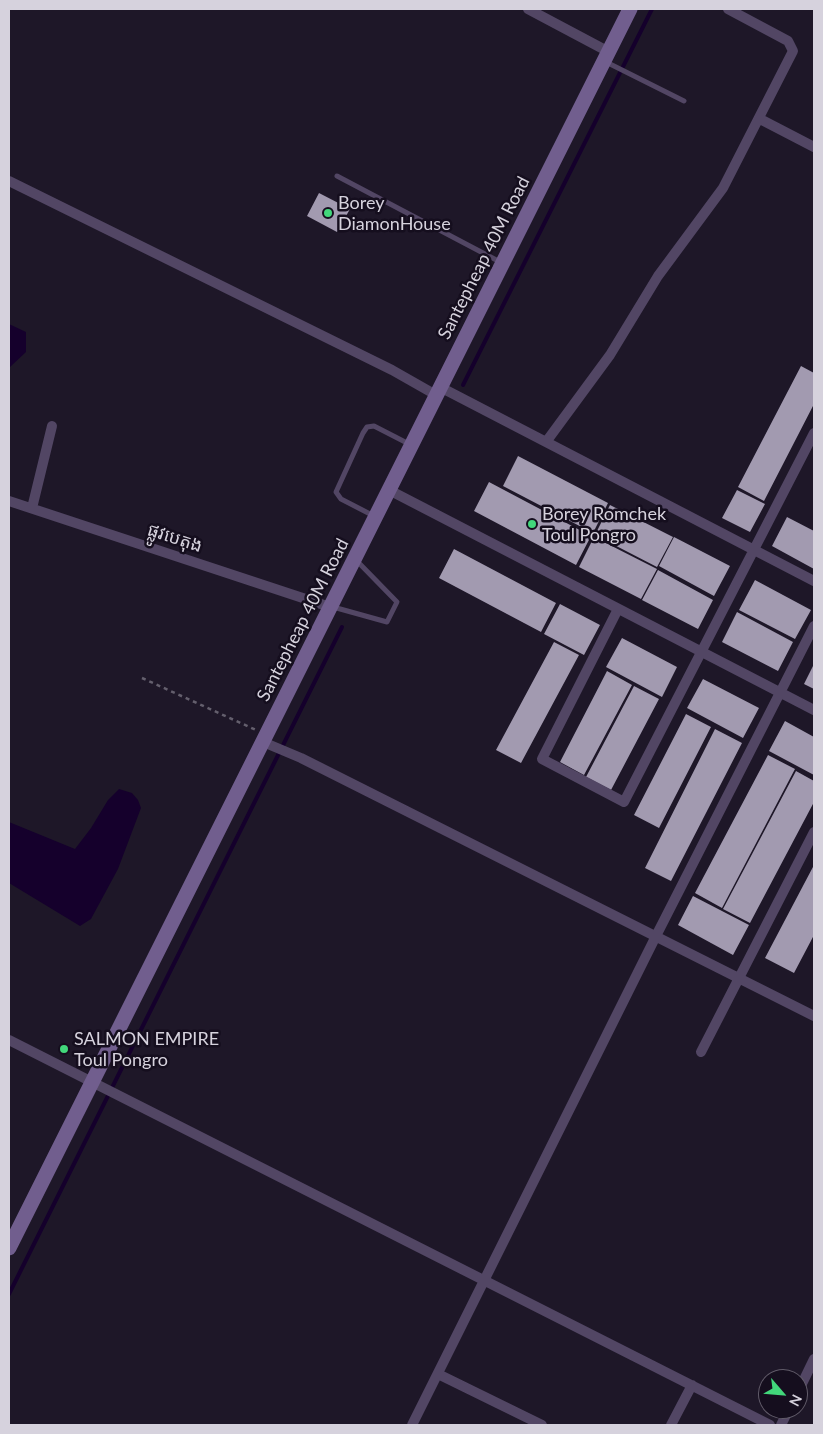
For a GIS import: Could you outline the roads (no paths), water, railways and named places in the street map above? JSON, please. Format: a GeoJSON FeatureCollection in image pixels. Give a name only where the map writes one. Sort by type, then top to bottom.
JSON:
{"type":"FeatureCollection","features":[{"type":"Feature","properties":{"kind":"main road","name":"Santepheap 40M Road"},"geometry":{"type":"LineString","coordinates":[[9,1248],[98,1085],[268,741],[330,606],[630,9]]}},
{"type":"Feature","properties":{"kind":"street"},"geometry":{"type":"LineString","coordinates":[[528,9],[607,58]]}},
{"type":"Feature","properties":{"kind":"street"},"geometry":{"type":"LineString","coordinates":[[546,442],[610,355],[658,276],[723,188],[760,119],[793,51],[792,45],[788,41],[728,9]]}},
{"type":"Feature","properties":{"kind":"street"},"geometry":{"type":"LineString","coordinates":[[760,119],[814,147]]}},
{"type":"Feature","properties":{"kind":"street"},"geometry":{"type":"LineString","coordinates":[[9,181],[392,370],[546,442],[814,581]]}},
{"type":"Feature","properties":{"kind":"street"},"geometry":{"type":"LineString","coordinates":[[32,508],[52,426]]}},
{"type":"Feature","properties":{"kind":"street"},"geometry":{"type":"LineString","coordinates":[[618,609],[542,759],[624,802],[814,433]]}},
{"type":"Feature","properties":{"kind":"street"},"geometry":{"type":"LineString","coordinates":[[389,490],[814,710]]}},
{"type":"Feature","properties":{"kind":"street","name":"ផ្លូវបេតុង"},"geometry":{"type":"LineString","coordinates":[[9,501],[330,606]]}},
{"type":"Feature","properties":{"kind":"street"},"geometry":{"type":"LineString","coordinates":[[412,1425],[656,936],[814,626]]}},
{"type":"Feature","properties":{"kind":"street"},"geometry":{"type":"LineString","coordinates":[[268,741],[814,1016]]}},
{"type":"Feature","properties":{"kind":"street"},"geometry":{"type":"LineString","coordinates":[[701,1052],[814,832]]}},
{"type":"Feature","properties":{"kind":"street"},"geometry":{"type":"LineString","coordinates":[[9,1040],[486,1279],[770,1425]]}},
{"type":"Feature","properties":{"kind":"street"},"geometry":{"type":"LineString","coordinates":[[808,1371],[814,1359]]}},
{"type":"Feature","properties":{"kind":"street"},"geometry":{"type":"LineString","coordinates":[[438,1374],[542,1425]]}},
{"type":"Feature","properties":{"kind":"street"},"geometry":{"type":"LineString","coordinates":[[671,1425],[692,1385]]}},
{"type":"Feature","properties":{"kind":"lane"},"geometry":{"type":"LineString","coordinates":[[607,58],[627,72],[684,101]]}},
{"type":"Feature","properties":{"kind":"lane"},"geometry":{"type":"LineString","coordinates":[[337,176],[503,263]]}},
{"type":"Feature","properties":{"kind":"lane"},"geometry":{"type":"LineString","coordinates":[[375,517],[341,499],[336,492],[363,433],[367,427],[374,426],[411,445]]}},
{"type":"Feature","properties":{"kind":"lane"},"geometry":{"type":"LineString","coordinates":[[330,606],[387,622],[397,602],[355,558]]}},
{"type":"Feature","properties":{"kind":"waterway"},"geometry":{"type":"LineString","coordinates":[[463,385],[652,9]]}},
{"type":"Feature","properties":{"kind":"waterway"},"geometry":{"type":"LineString","coordinates":[[9,1294],[342,627]]}},
{"type":"Feature","properties":{"kind":"place","name":"Borey DiamonHouse"},"geometry":{"type":"Point","coordinates":[328,213]}},
{"type":"Feature","properties":{"kind":"place","name":"Borey Romchek Toul Pongro"},"geometry":{"type":"Point","coordinates":[532,524]}},
{"type":"Feature","properties":{"kind":"place","name":"SALMON EMPIRE Toul Pongro"},"geometry":{"type":"Point","coordinates":[64,1049]}}]}
